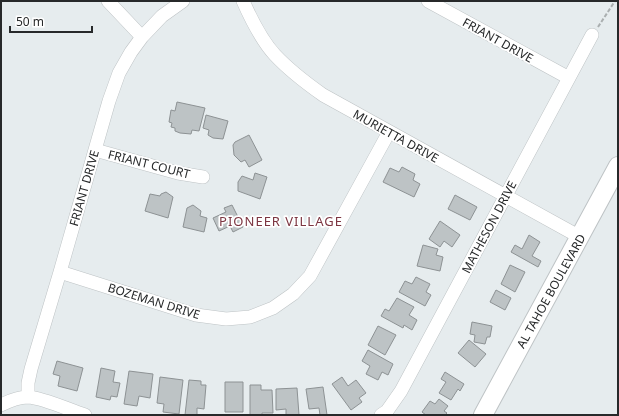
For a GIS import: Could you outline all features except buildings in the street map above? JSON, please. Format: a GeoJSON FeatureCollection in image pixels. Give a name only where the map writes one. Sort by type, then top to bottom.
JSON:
{"type":"FeatureCollection","features":[{"type":"Feature","properties":{"kind":"main road","name":"AL TAHOE BOULEVARD"},"geometry":{"type":"LineString","coordinates":[[483,415],[618,166]]}},
{"type":"Feature","properties":{"kind":"street"},"geometry":{"type":"LineString","coordinates":[[108,1],[142,36]]}},
{"type":"Feature","properties":{"kind":"street","name":"FRIANT DRIVE"},"geometry":{"type":"LineString","coordinates":[[28,397],[28,383],[31,369],[118,73],[142,36],[162,16],[183,1]]}},
{"type":"Feature","properties":{"kind":"street","name":"MURIETTA DRIVE"},"geometry":{"type":"LineString","coordinates":[[243,1],[256,28],[274,54],[297,76],[323,95],[580,237]]}},
{"type":"Feature","properties":{"kind":"street","name":"FRIANT DRIVE"},"geometry":{"type":"LineString","coordinates":[[428,1],[569,78]]}},
{"type":"Feature","properties":{"kind":"street","name":"MATHESON DRIVE"},"geometry":{"type":"LineString","coordinates":[[381,415],[387,410],[402,391],[592,35]]}},
{"type":"Feature","properties":{"kind":"street","name":"BOZEMAN DRIVE"},"geometry":{"type":"LineString","coordinates":[[60,272],[196,315],[226,319],[250,317],[274,308],[293,294],[310,276],[389,132]]}},
{"type":"Feature","properties":{"kind":"street","name":"FRIANT COURT"},"geometry":{"type":"LineString","coordinates":[[95,150],[178,173],[203,177]]}},
{"type":"Feature","properties":{"kind":"street"},"geometry":{"type":"LineString","coordinates":[[1,405],[15,399],[28,397],[42,400],[85,415]]}},
{"type":"Feature","properties":{"kind":"path"},"geometry":{"type":"LineString","coordinates":[[592,35],[615,1]]}},
{"type":"Feature","properties":{"kind":"district","name":"PIONEER VILLAGE"},"geometry":{"type":"Point","coordinates":[281,221]}}]}
